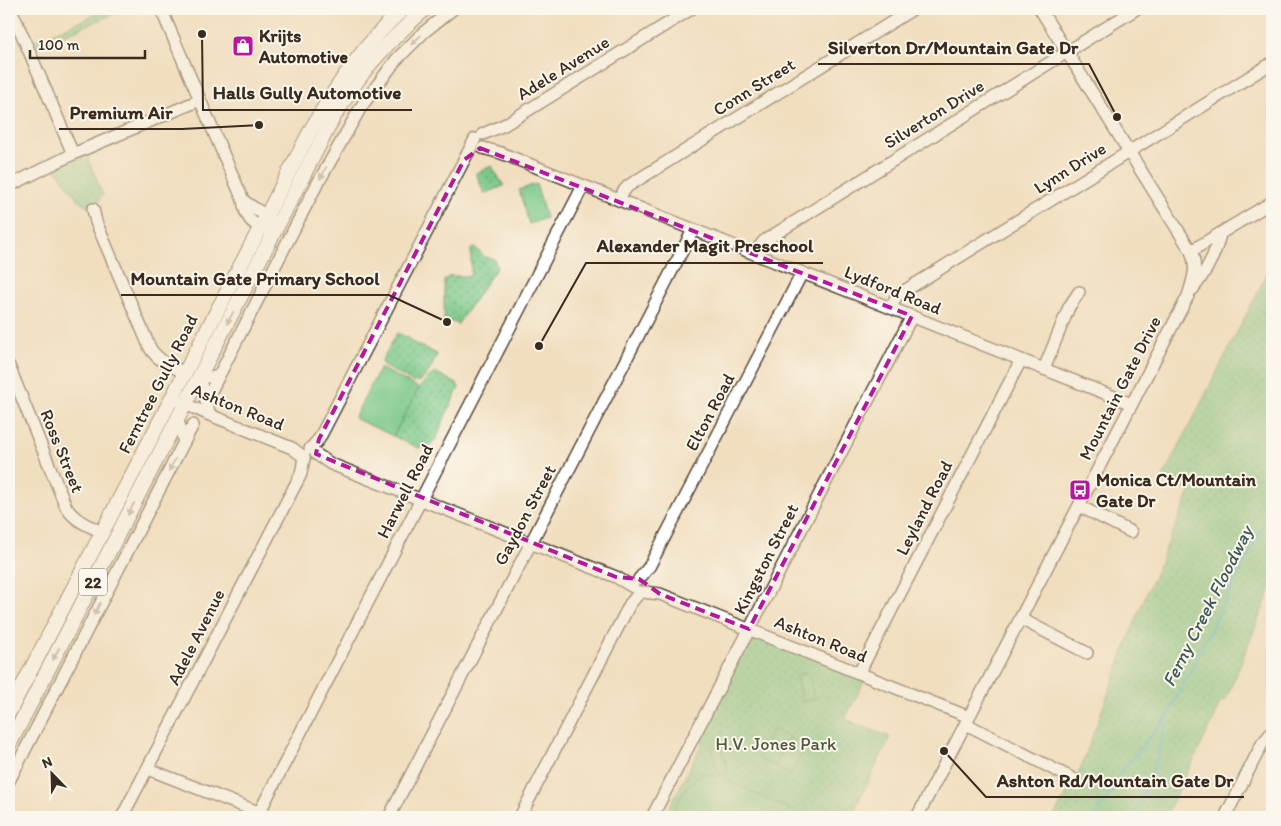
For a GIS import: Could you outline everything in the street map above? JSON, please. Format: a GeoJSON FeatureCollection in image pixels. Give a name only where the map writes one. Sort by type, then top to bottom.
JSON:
{"type":"FeatureCollection","features":[{"type":"Feature","properties":{"kind":"main road","name":"Ferntree Gully Road"},"geometry":{"type":"LineString","coordinates":[[12,699],[102,532],[312,128],[337,86],[371,41],[403,9]]}},
{"type":"Feature","properties":{"kind":"main road","name":"Ferntree Gully Road"},"geometry":{"type":"LineString","coordinates":[[9,746],[334,116],[359,78],[381,51],[425,9]]}},
{"type":"Feature","properties":{"kind":"street"},"geometry":{"type":"LineString","coordinates":[[11,9],[73,154]]}},
{"type":"Feature","properties":{"kind":"street"},"geometry":{"type":"LineString","coordinates":[[161,9],[250,220],[263,221],[275,232],[281,254]]}},
{"type":"Feature","properties":{"kind":"street"},"geometry":{"type":"LineString","coordinates":[[210,391],[314,190],[370,93],[396,60],[443,13],[453,9]]}},
{"type":"Feature","properties":{"kind":"street","name":"Adele Avenue"},"geometry":{"type":"LineString","coordinates":[[122,817],[464,160],[504,125],[691,9]]}},
{"type":"Feature","properties":{"kind":"street","name":"Conn Street"},"geometry":{"type":"LineString","coordinates":[[620,200],[628,186],[913,9]]}},
{"type":"Feature","properties":{"kind":"street","name":"Mountain Gate Drive"},"geometry":{"type":"LineString","coordinates":[[918,817],[1188,296],[1195,268],[1191,251],[1040,9]]}},
{"type":"Feature","properties":{"kind":"street","name":"Silverton Drive"},"geometry":{"type":"LineString","coordinates":[[756,254],[761,244],[768,239],[1136,9]]}},
{"type":"Feature","properties":{"kind":"street","name":"Lynn Drive"},"geometry":{"type":"LineString","coordinates":[[891,308],[896,298],[901,294],[1272,62]]}},
{"type":"Feature","properties":{"kind":"street"},"geometry":{"type":"LineString","coordinates":[[9,186],[73,154],[200,100]]}},
{"type":"Feature","properties":{"kind":"street","name":"Lydford Road"},"geometry":{"type":"LineString","coordinates":[[483,142],[501,153],[1132,404]]}},
{"type":"Feature","properties":{"kind":"street","name":"Harwell Road"},"geometry":{"type":"LineString","coordinates":[[259,813],[583,186]]}},
{"type":"Feature","properties":{"kind":"street"},"geometry":{"type":"LineString","coordinates":[[292,198],[314,190]]}},
{"type":"Feature","properties":{"kind":"street"},"geometry":{"type":"LineString","coordinates":[[1191,251],[1272,202]]}},
{"type":"Feature","properties":{"kind":"street"},"geometry":{"type":"LineString","coordinates":[[93,209],[96,222],[150,348],[160,360],[185,372]]}},
{"type":"Feature","properties":{"kind":"street","name":"Gaydon Street"},"geometry":{"type":"LineString","coordinates":[[389,817],[693,230]]}},
{"type":"Feature","properties":{"kind":"street"},"geometry":{"type":"LineString","coordinates":[[1188,296],[1202,276],[1217,246],[1220,234]]}},
{"type":"Feature","properties":{"kind":"street","name":"Elton Road"},"geometry":{"type":"LineString","coordinates":[[520,817],[802,273]]}},
{"type":"Feature","properties":{"kind":"street"},"geometry":{"type":"LineString","coordinates":[[1044,369],[1069,307],[1078,292]]}},
{"type":"Feature","properties":{"kind":"street","name":"Kingston Street"},"geometry":{"type":"LineString","coordinates":[[652,817],[912,316]]}},
{"type":"Feature","properties":{"kind":"street","name":"Leyland Road"},"geometry":{"type":"LineString","coordinates":[[859,672],[1021,360]]}},
{"type":"Feature","properties":{"kind":"street","name":"Ross Street"},"geometry":{"type":"LineString","coordinates":[[9,366],[68,510],[79,521],[102,532]]}},
{"type":"Feature","properties":{"kind":"street","name":"Ferntree Gully Road"},"geometry":{"type":"LineString","coordinates":[[199,378],[218,377]]}},
{"type":"Feature","properties":{"kind":"street"},"geometry":{"type":"LineString","coordinates":[[199,378],[210,415]]}},
{"type":"Feature","properties":{"kind":"street","name":"Ashton Road"},"geometry":{"type":"LineString","coordinates":[[172,398],[331,464],[859,672],[968,720],[1075,780]]}},
{"type":"Feature","properties":{"kind":"street","name":"Ferntree Gully Road"},"geometry":{"type":"LineString","coordinates":[[178,420],[184,442]]}},
{"type":"Feature","properties":{"kind":"street"},"geometry":{"type":"LineString","coordinates":[[9,780],[193,425]]}},
{"type":"Feature","properties":{"kind":"street"},"geometry":{"type":"LineString","coordinates":[[1079,506],[1131,532]]}},
{"type":"Feature","properties":{"kind":"street"},"geometry":{"type":"LineString","coordinates":[[1021,619],[1087,653]]}},
{"type":"Feature","properties":{"kind":"street"},"geometry":{"type":"LineString","coordinates":[[1225,817],[1262,744],[1272,732]]}},
{"type":"Feature","properties":{"kind":"street"},"geometry":{"type":"LineString","coordinates":[[148,769],[271,817]]}},
{"type":"Feature","properties":{"kind":"highlighted area"},"geometry":{"type":"Polygon","coordinates":[[[480,148],[912,316],[749,629],[660,594],[639,579],[616,577],[316,454],[319,439],[464,160],[480,148]]]}},
{"type":"Feature","properties":{"kind":"green space"},"geometry":{"type":"Polygon","coordinates":[[[108,9],[126,9],[29,50],[26,44],[108,9]]]}},
{"type":"Feature","properties":{"kind":"green space"},"geometry":{"type":"Polygon","coordinates":[[[84,149],[103,195],[93,209],[80,202],[52,164],[84,149]]]}},
{"type":"Feature","properties":{"kind":"green space"},"geometry":{"type":"Polygon","coordinates":[[[492,166],[504,186],[484,194],[476,173],[492,166]]]}},
{"type":"Feature","properties":{"kind":"green space"},"geometry":{"type":"Polygon","coordinates":[[[536,184],[546,218],[529,224],[519,190],[536,184]]]}},
{"type":"Feature","properties":{"kind":"green space"},"geometry":{"type":"Polygon","coordinates":[[[474,248],[485,257],[494,259],[497,267],[457,325],[454,322],[444,322],[444,281],[449,276],[471,276],[471,249],[474,248]]]}},
{"type":"Feature","properties":{"kind":"green space"},"geometry":{"type":"Polygon","coordinates":[[[1272,270],[1272,586],[1226,700],[1220,702],[1214,719],[1165,817],[1053,817],[1078,775],[1139,611],[1190,492],[1163,477],[1268,272],[1272,270]]]}},
{"type":"Feature","properties":{"kind":"green space"},"geometry":{"type":"Polygon","coordinates":[[[397,333],[437,354],[428,372],[418,382],[413,382],[382,364],[382,360],[397,333]]]}},
{"type":"Feature","properties":{"kind":"green space"},"geometry":{"type":"Polygon","coordinates":[[[380,368],[419,388],[393,436],[354,418],[380,368]]]}},
{"type":"Feature","properties":{"kind":"green space"},"geometry":{"type":"Polygon","coordinates":[[[437,373],[457,384],[459,388],[437,438],[430,445],[419,448],[393,436],[418,390],[424,382],[437,373]]]}},
{"type":"Feature","properties":{"kind":"green space","name":"H.V. Jones Park"},"geometry":{"type":"Polygon","coordinates":[[[749,629],[867,676],[845,719],[890,737],[851,817],[664,817],[703,742],[693,737],[749,629]]]}},
{"type":"Feature","properties":{"kind":"green space"},"geometry":{"type":"Polygon","coordinates":[[[808,672],[814,699],[802,701],[796,675],[808,672]]]}},
{"type":"Feature","properties":{"kind":"green space"},"geometry":{"type":"Polygon","coordinates":[[[773,729],[789,737],[774,766],[758,758],[773,729]]]}},
{"type":"Feature","properties":{"kind":"green space"},"geometry":{"type":"Polygon","coordinates":[[[790,738],[806,746],[791,775],[775,767],[790,738]]]}},
{"type":"Feature","properties":{"kind":"green space"},"geometry":{"type":"Polygon","coordinates":[[[721,746],[728,773],[719,775],[712,748],[721,746]]]}},
{"type":"Feature","properties":{"kind":"green space"},"geometry":{"type":"Polygon","coordinates":[[[705,774],[715,775],[806,817],[671,817],[688,785],[698,776],[705,774]]]}},
{"type":"Feature","properties":{"kind":"waterway","name":"Ferny Creek Floodway"},"geometry":{"type":"LineString","coordinates":[[1134,817],[1153,771],[1167,717],[1272,507]]}},
{"type":"Feature","properties":{"kind":"waterway","name":"Ferny Creek Floodway"},"geometry":{"type":"LineString","coordinates":[[1094,817],[1107,799],[1121,771],[1166,718]]}},
{"type":"Feature","properties":{"kind":"place","name":"Halls Gully Automotive"},"geometry":{"type":"Point","coordinates":[202,34]}},
{"type":"Feature","properties":{"kind":"place","name":"Krijts Automotive"},"geometry":{"type":"Point","coordinates":[243,46]}},
{"type":"Feature","properties":{"kind":"place","name":"Silverton Dr/Mountain Gate Dr"},"geometry":{"type":"Point","coordinates":[1117,117]}},
{"type":"Feature","properties":{"kind":"place","name":"Premium Air"},"geometry":{"type":"Point","coordinates":[259,125]}},
{"type":"Feature","properties":{"kind":"place","name":"Mountain Gate Primary School"},"geometry":{"type":"Point","coordinates":[447,322]}},
{"type":"Feature","properties":{"kind":"place","name":"Alexander Magit Preschool"},"geometry":{"type":"Point","coordinates":[539,346]}},
{"type":"Feature","properties":{"kind":"place","name":"Monica Ct/Mountain Gate Dr"},"geometry":{"type":"Point","coordinates":[1080,490]}},
{"type":"Feature","properties":{"kind":"place","name":"Ashton Rd/Mountain Gate Dr"},"geometry":{"type":"Point","coordinates":[944,751]}}]}
